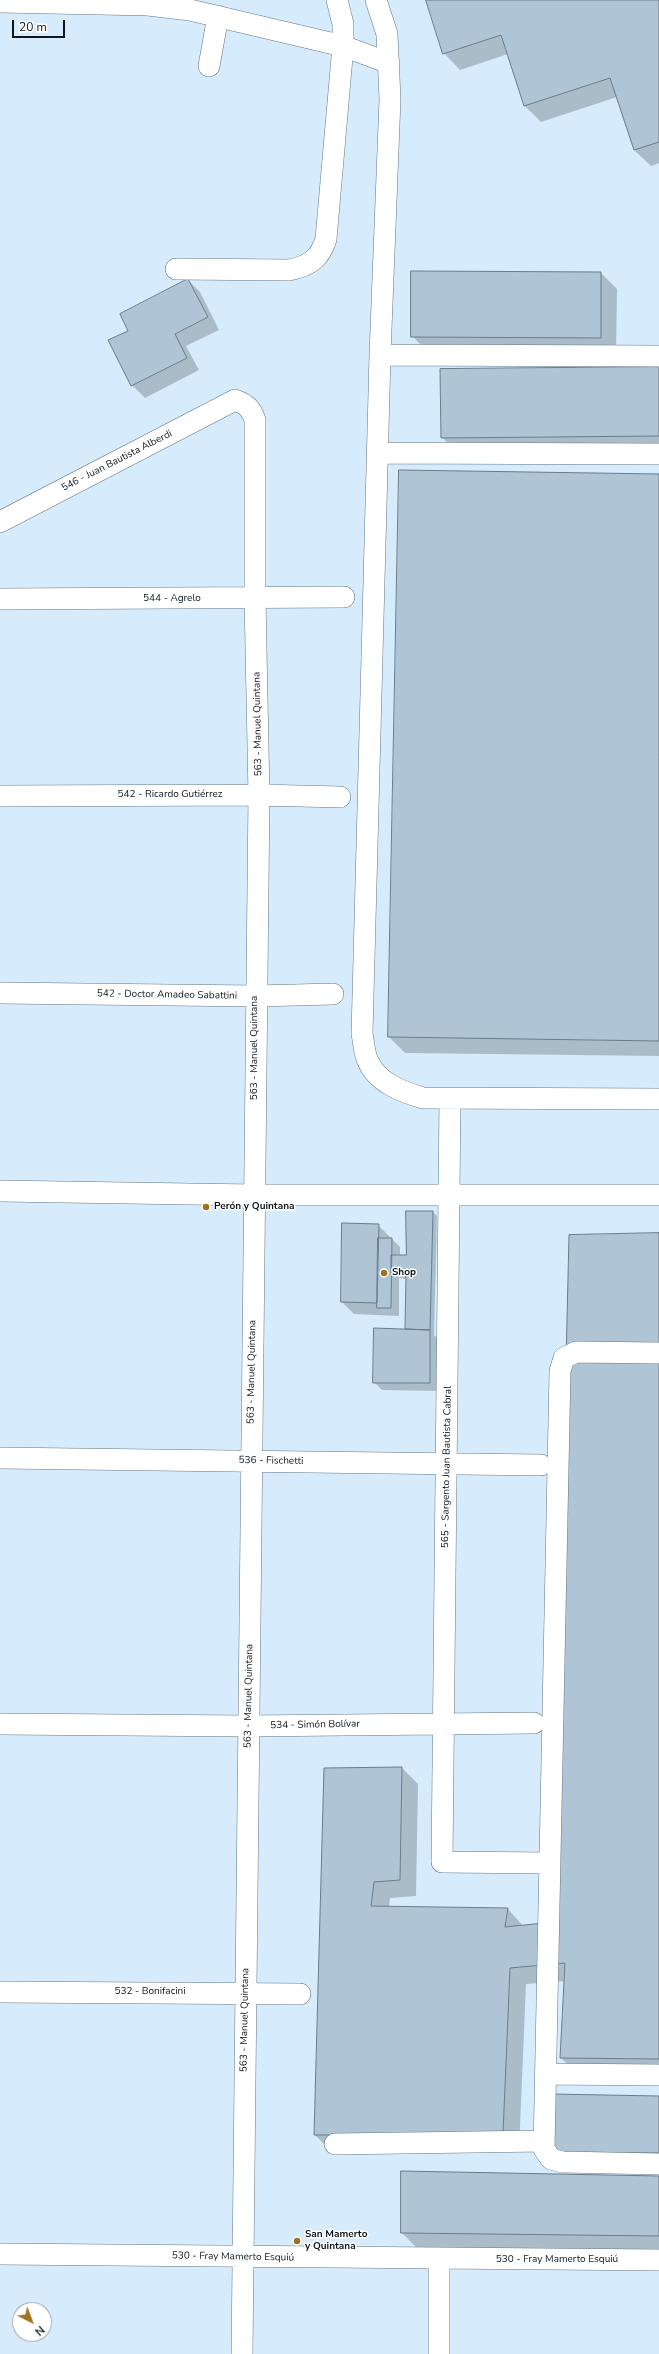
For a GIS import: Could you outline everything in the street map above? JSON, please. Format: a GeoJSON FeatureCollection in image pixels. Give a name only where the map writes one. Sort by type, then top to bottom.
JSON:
{"type":"FeatureCollection","features":[{"type":"Feature","properties":{"kind":"street"},"geometry":{"type":"LineString","coordinates":[[176,269],[289,270],[305,267],[316,260],[323,250],[326,239],[342,46],[343,24],[337,0]]}},
{"type":"Feature","properties":{"kind":"street"},"geometry":{"type":"LineString","coordinates":[[376,0],[387,34],[389,63],[362,1034],[368,1062],[381,1078],[403,1092],[423,1098],[659,1099]]}},
{"type":"Feature","properties":{"kind":"street"},"geometry":{"type":"LineString","coordinates":[[0,2],[148,5],[218,16],[342,46],[389,63]]}},
{"type":"Feature","properties":{"kind":"street"},"geometry":{"type":"LineString","coordinates":[[209,66],[218,16]]}},
{"type":"Feature","properties":{"kind":"street"},"geometry":{"type":"LineString","coordinates":[[380,355],[659,356]]}},
{"type":"Feature","properties":{"kind":"street","name":"546 - Juan Bautista Alberdi"},"geometry":{"type":"LineString","coordinates":[[0,522],[235,400]]}},
{"type":"Feature","properties":{"kind":"street","name":"563 - Manuel Quintana"},"geometry":{"type":"LineString","coordinates":[[235,400],[246,404],[252,410],[255,420],[255,599],[259,795],[242,2354]]}},
{"type":"Feature","properties":{"kind":"street"},"geometry":{"type":"LineString","coordinates":[[377,453],[659,454]]}},
{"type":"Feature","properties":{"kind":"street","name":"544 - Agrelo"},"geometry":{"type":"LineString","coordinates":[[0,599],[255,599],[344,597]]}},
{"type":"Feature","properties":{"kind":"street","name":"542 - Ricardo Gutiérrez"},"geometry":{"type":"LineString","coordinates":[[0,796],[259,795],[340,797]]}},
{"type":"Feature","properties":{"kind":"street","name":"542 - Doctor Amadeo Sabattini"},"geometry":{"type":"LineString","coordinates":[[0,993],[256,996],[334,994]]}},
{"type":"Feature","properties":{"kind":"street","name":"565 - Sargento Juan Bautista Cabral"},"geometry":{"type":"LineString","coordinates":[[450,1099],[448,1463],[442,1862],[550,1863]]}},
{"type":"Feature","properties":{"kind":"street"},"geometry":{"type":"LineString","coordinates":[[0,1190],[254,1195],[659,1195]]}},
{"type":"Feature","properties":{"kind":"street"},"geometry":{"type":"LineString","coordinates":[[659,1353],[576,1352],[564,1358],[560,1371],[544,2141],[544,2149],[550,2159],[562,2162],[659,2164]]}},
{"type":"Feature","properties":{"kind":"street","name":"536 - Fischetti"},"geometry":{"type":"LineString","coordinates":[[0,1458],[251,1460],[541,1465]]}},
{"type":"Feature","properties":{"kind":"street","name":"534 - Simón Bolívar"},"geometry":{"type":"LineString","coordinates":[[0,1724],[248,1726],[445,1731],[534,1723]]}},
{"type":"Feature","properties":{"kind":"street","name":"532 - Bonifacini"},"geometry":{"type":"LineString","coordinates":[[0,1992],[300,1994]]}},
{"type":"Feature","properties":{"kind":"street"},"geometry":{"type":"LineString","coordinates":[[546,2074],[659,2075]]}},
{"type":"Feature","properties":{"kind":"street"},"geometry":{"type":"LineString","coordinates":[[335,2144],[544,2141]]}},
{"type":"Feature","properties":{"kind":"street","name":"530 - Fray Mamerto Esquiú"},"geometry":{"type":"LineString","coordinates":[[0,2254],[659,2260]]}},
{"type":"Feature","properties":{"kind":"street"},"geometry":{"type":"LineString","coordinates":[[439,2259],[439,2354]]}},
{"type":"Feature","properties":{"kind":"building"},"geometry":{"type":"Polygon","coordinates":[[[426,0],[659,0],[659,142],[634,150],[610,78],[524,106],[501,35],[443,54],[426,0]]]}},
{"type":"Feature","properties":{"kind":"building"},"geometry":{"type":"Polygon","coordinates":[[[411,271],[601,272],[601,338],[411,337],[411,271]]]}},
{"type":"Feature","properties":{"kind":"building"},"geometry":{"type":"Polygon","coordinates":[[[188,279],[208,317],[175,334],[187,358],[131,386],[108,340],[128,331],[120,314],[188,279]]]}},
{"type":"Feature","properties":{"kind":"building"},"geometry":{"type":"Polygon","coordinates":[[[659,367],[659,436],[441,438],[440,369],[659,367]]]}},
{"type":"Feature","properties":{"kind":"building"},"geometry":{"type":"Polygon","coordinates":[[[399,470],[659,474],[659,1041],[388,1037],[399,470]]]}},
{"type":"Feature","properties":{"kind":"building"},"geometry":{"type":"Polygon","coordinates":[[[406,1211],[433,1211],[430,1330],[405,1329],[406,1275],[391,1275],[391,1255],[406,1255],[406,1211]]]}},
{"type":"Feature","properties":{"kind":"building"},"geometry":{"type":"Polygon","coordinates":[[[342,1223],[379,1224],[377,1303],[341,1302],[342,1223]]]}},
{"type":"Feature","properties":{"kind":"building"},"geometry":{"type":"Polygon","coordinates":[[[659,1233],[659,2059],[560,2058],[565,1963],[510,1968],[503,2134],[314,2135],[324,1768],[402,1767],[400,1880],[374,1882],[371,1906],[508,1908],[505,1927],[553,1922],[569,1235],[659,1233]]]}},
{"type":"Feature","properties":{"kind":"building"},"geometry":{"type":"Polygon","coordinates":[[[378,1238],[392,1238],[391,1308],[377,1308],[378,1238]]]}},
{"type":"Feature","properties":{"kind":"building"},"geometry":{"type":"Polygon","coordinates":[[[374,1328],[430,1330],[430,1383],[373,1383],[374,1328]]]}},
{"type":"Feature","properties":{"kind":"building"},"geometry":{"type":"Polygon","coordinates":[[[551,2094],[659,2096],[659,2153],[548,2153],[551,2094]]]}},
{"type":"Feature","properties":{"kind":"building"},"geometry":{"type":"Polygon","coordinates":[[[401,2171],[659,2176],[659,2236],[401,2233],[401,2171]]]}},
{"type":"Feature","properties":{"kind":"place","name":"Perón y Quintana"},"geometry":{"type":"Point","coordinates":[206,1207]}},
{"type":"Feature","properties":{"kind":"place","name":"Shop"},"geometry":{"type":"Point","coordinates":[384,1273]}},
{"type":"Feature","properties":{"kind":"place","name":"San Mamerto y Quintana"},"geometry":{"type":"Point","coordinates":[297,2241]}}]}
